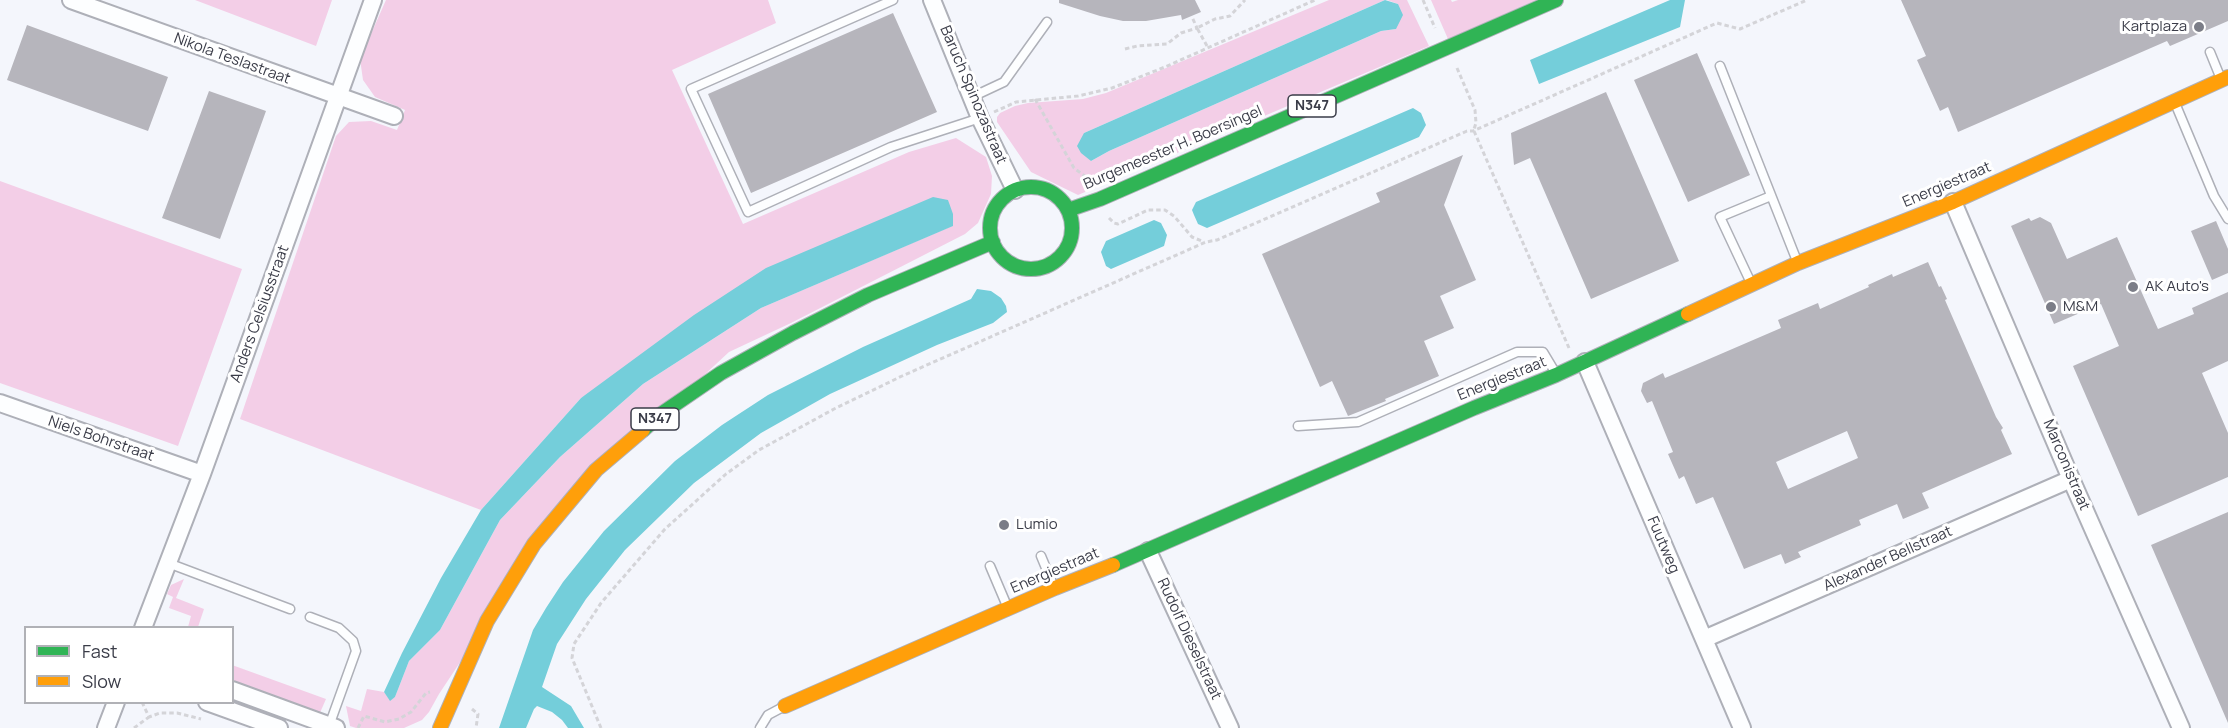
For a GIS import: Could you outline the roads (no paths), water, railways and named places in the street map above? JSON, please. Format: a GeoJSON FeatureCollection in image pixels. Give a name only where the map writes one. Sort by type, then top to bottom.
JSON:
{"type":"FeatureCollection","features":[{"type":"Feature","properties":{"kind":"street","name":"Nikola Teslastraat"},"geometry":{"type":"LineString","coordinates":[[72,0],[394,116]]}},
{"type":"Feature","properties":{"kind":"street","name":"Anders Celsiusstraat"},"geometry":{"type":"LineString","coordinates":[[143,626],[202,474],[373,0]]}},
{"type":"Feature","properties":{"kind":"street","name":"Baruch Spinozastraat"},"geometry":{"type":"LineString","coordinates":[[932,0],[980,118],[1015,190]]}},
{"type":"Feature","properties":{"kind":"street","name":"Burgemeester H. Boersingel"},"geometry":{"type":"LineString","coordinates":[[1068,210],[1100,199],[1556,0]]}},
{"type":"Feature","properties":{"kind":"street","name":"Energiestraat"},"geometry":{"type":"LineString","coordinates":[[785,706],[1055,588],[1148,551],[1473,408],[1556,375],[1798,262],[1953,202],[2225,78]]}},
{"type":"Feature","properties":{"kind":"street"},"geometry":{"type":"LineString","coordinates":[[1025,187],[1046,189],[1068,210],[1072,229],[1067,247],[1055,261],[1047,265],[1020,267],[1003,257],[993,242],[991,222],[993,212],[1006,196],[1015,190],[1025,187]]}},
{"type":"Feature","properties":{"kind":"street","name":"Marconistraat"},"geometry":{"type":"LineString","coordinates":[[1953,202],[2071,479],[2181,728]]}},
{"type":"Feature","properties":{"kind":"street","name":"N347"},"geometry":{"type":"LineString","coordinates":[[440,728],[488,621],[534,544],[596,470],[661,414],[722,373],[793,333],[868,295],[993,242]]}},
{"type":"Feature","properties":{"kind":"street","name":"Fuutweg"},"geometry":{"type":"LineString","coordinates":[[1581,364],[1742,728]]}},
{"type":"Feature","properties":{"kind":"street","name":"Niels Bohrstraat"},"geometry":{"type":"LineString","coordinates":[[0,403],[202,474]]}},
{"type":"Feature","properties":{"kind":"street","name":"Alexander Bellstraat"},"geometry":{"type":"LineString","coordinates":[[1704,639],[2071,479]]}},
{"type":"Feature","properties":{"kind":"street","name":"Rudolf Dieselstraat"},"geometry":{"type":"LineString","coordinates":[[1148,551],[1230,728]]}},
{"type":"Feature","properties":{"kind":"street"},"geometry":{"type":"LineString","coordinates":[[234,691],[333,727]]}},
{"type":"Feature","properties":{"kind":"street"},"geometry":{"type":"LineString","coordinates":[[106,728],[115,704]]}},
{"type":"Feature","properties":{"kind":"street"},"geometry":{"type":"LineString","coordinates":[[213,704],[279,728]]}},
{"type":"Feature","properties":{"kind":"lane"},"geometry":{"type":"LineString","coordinates":[[893,0],[691,89],[748,212],[891,147],[980,118]]}},
{"type":"Feature","properties":{"kind":"lane"},"geometry":{"type":"LineString","coordinates":[[972,97],[999,85],[1008,78],[1047,22]]}},
{"type":"Feature","properties":{"kind":"lane"},"geometry":{"type":"LineString","coordinates":[[2210,52],[2225,78]]}},
{"type":"Feature","properties":{"kind":"lane"},"geometry":{"type":"LineString","coordinates":[[1720,66],[1798,262]]}},
{"type":"Feature","properties":{"kind":"lane"},"geometry":{"type":"LineString","coordinates":[[2173,100],[2214,196],[2228,219]]}},
{"type":"Feature","properties":{"kind":"lane"},"geometry":{"type":"LineString","coordinates":[[1752,285],[1720,217],[1771,196]]}},
{"type":"Feature","properties":{"kind":"lane"},"geometry":{"type":"LineString","coordinates":[[1298,426],[1358,422],[1517,352],[1543,352],[1556,375]]}},
{"type":"Feature","properties":{"kind":"lane"},"geometry":{"type":"LineString","coordinates":[[1041,556],[1055,588]]}},
{"type":"Feature","properties":{"kind":"lane"},"geometry":{"type":"LineString","coordinates":[[168,564],[290,609]]}},
{"type":"Feature","properties":{"kind":"lane"},"geometry":{"type":"LineString","coordinates":[[990,566],[1008,609]]}},
{"type":"Feature","properties":{"kind":"lane"},"geometry":{"type":"LineString","coordinates":[[310,617],[339,628],[353,641],[356,651],[333,727]]}},
{"type":"Feature","properties":{"kind":"lane"},"geometry":{"type":"LineString","coordinates":[[760,728],[768,715],[785,706]]}},
{"type":"Feature","properties":{"kind":"water"},"geometry":{"type":"Polygon","coordinates":[[[1385,0],[1398,4],[1403,15],[1396,29],[1381,31],[1091,161],[1081,153],[1077,146],[1084,133],[1385,0]]]}},
{"type":"Feature","properties":{"kind":"water"},"geometry":{"type":"Polygon","coordinates":[[[1670,0],[1685,0],[1680,27],[1539,84],[1530,60],[1670,0]]]}},
{"type":"Feature","properties":{"kind":"water"},"geometry":{"type":"Polygon","coordinates":[[[1413,108],[1421,113],[1426,125],[1419,137],[1207,228],[1198,224],[1192,210],[1196,202],[1413,108]]]}},
{"type":"Feature","properties":{"kind":"water"},"geometry":{"type":"Polygon","coordinates":[[[933,197],[948,200],[953,214],[953,226],[761,308],[643,384],[560,457],[500,520],[440,630],[409,661],[395,697],[390,701],[384,692],[402,653],[441,578],[481,510],[581,398],[694,315],[766,268],[933,197]]]}},
{"type":"Feature","properties":{"kind":"water"},"geometry":{"type":"Polygon","coordinates":[[[1154,220],[1161,223],[1167,235],[1164,246],[1111,269],[1106,266],[1101,252],[1106,241],[1154,220]]]}},
{"type":"Feature","properties":{"kind":"water"},"geometry":{"type":"Polygon","coordinates":[[[977,289],[991,291],[1001,298],[1007,312],[993,323],[937,345],[830,394],[761,433],[694,483],[625,550],[586,599],[557,644],[542,687],[571,706],[584,728],[568,728],[552,712],[537,706],[526,728],[499,728],[533,630],[563,582],[604,531],[675,461],[722,425],[768,395],[863,347],[971,299],[977,289]]]}},
{"type":"Feature","properties":{"kind":"place","name":"Kartplaza"},"geometry":{"type":"Point","coordinates":[2199,27]}},
{"type":"Feature","properties":{"kind":"place","name":"AK Auto's"},"geometry":{"type":"Point","coordinates":[2133,287]}},
{"type":"Feature","properties":{"kind":"place","name":"M&M"},"geometry":{"type":"Point","coordinates":[2051,307]}},
{"type":"Feature","properties":{"kind":"place","name":"Lumio"},"geometry":{"type":"Point","coordinates":[1004,525]}}]}
